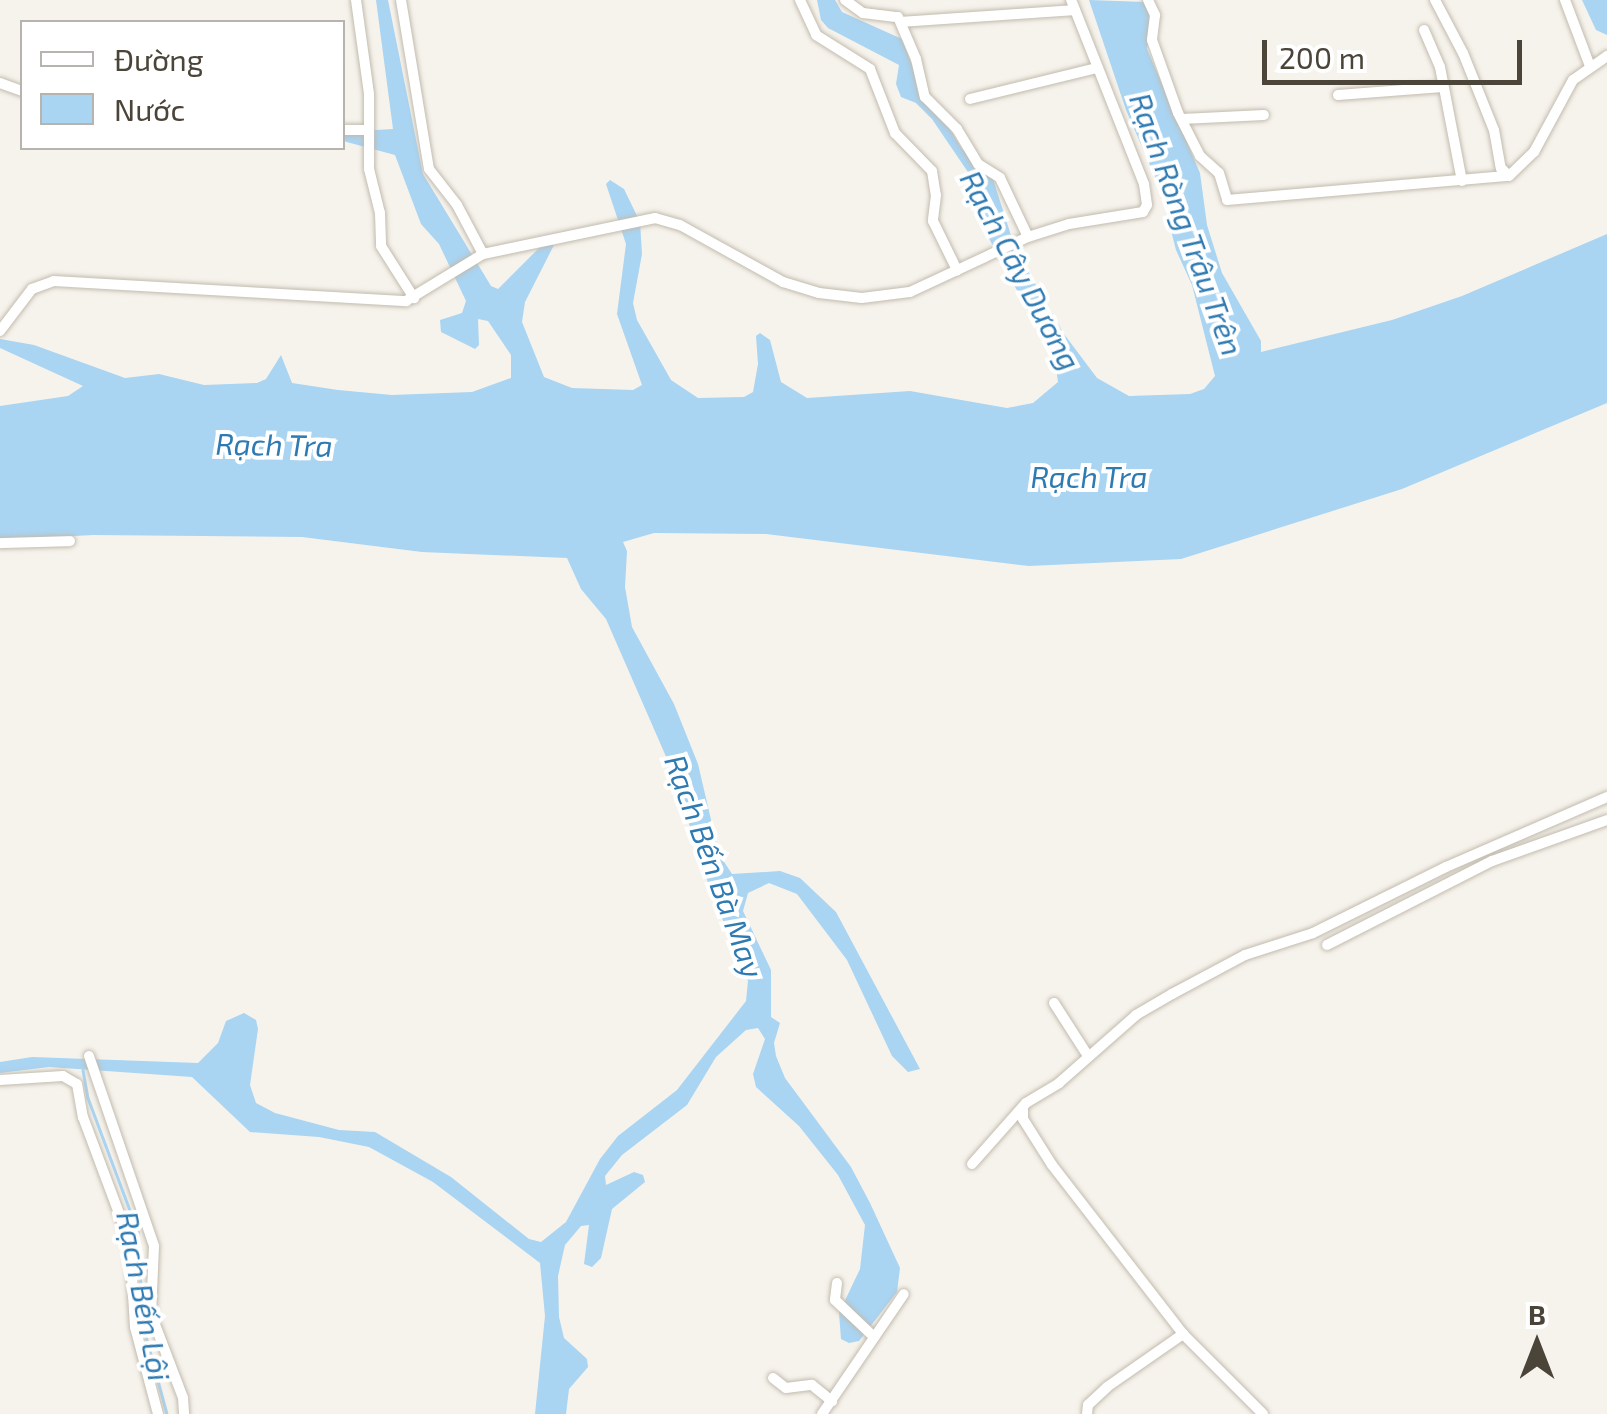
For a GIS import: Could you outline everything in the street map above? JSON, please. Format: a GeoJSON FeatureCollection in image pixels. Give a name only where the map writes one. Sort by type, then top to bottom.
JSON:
{"type":"FeatureCollection","features":[{"type":"Feature","properties":{"kind":"street"},"geometry":{"type":"LineString","coordinates":[[356,0],[369,94],[369,148],[383,256],[414,298]]}},
{"type":"Feature","properties":{"kind":"street"},"geometry":{"type":"LineString","coordinates":[[401,0],[429,168],[457,206],[482,256]]}},
{"type":"Feature","properties":{"kind":"street"},"geometry":{"type":"LineString","coordinates":[[800,0],[816,35],[870,69],[896,132],[932,171],[936,195],[933,222],[963,268]]}},
{"type":"Feature","properties":{"kind":"street"},"geometry":{"type":"LineString","coordinates":[[2,325],[32,288],[54,281],[398,302],[414,298],[482,256],[650,219],[680,225],[783,282],[820,293],[862,298],[910,292],[1025,238],[1069,224],[1143,212],[1147,206],[1144,184],[1073,5],[901,22],[888,14],[854,10],[845,0]]}},
{"type":"Feature","properties":{"kind":"street"},"geometry":{"type":"LineString","coordinates":[[1148,0],[1155,15],[1151,38],[1182,119],[1200,156],[1218,173],[1227,200],[1509,176],[1534,152],[1568,87],[1605,56]]}},
{"type":"Feature","properties":{"kind":"street"},"geometry":{"type":"LineString","coordinates":[[1435,0],[1463,53],[1494,130],[1501,168],[1509,176]]}},
{"type":"Feature","properties":{"kind":"street"},"geometry":{"type":"LineString","coordinates":[[1565,0],[1590,66]]}},
{"type":"Feature","properties":{"kind":"street"},"geometry":{"type":"LineString","coordinates":[[901,22],[925,97],[958,129],[978,164],[1000,178],[1025,238]]}},
{"type":"Feature","properties":{"kind":"street"},"geometry":{"type":"LineString","coordinates":[[1424,30],[1440,67],[1462,181]]}},
{"type":"Feature","properties":{"kind":"street"},"geometry":{"type":"LineString","coordinates":[[970,99],[1097,68]]}},
{"type":"Feature","properties":{"kind":"street"},"geometry":{"type":"LineString","coordinates":[[1338,95],[1443,86]]}},
{"type":"Feature","properties":{"kind":"street"},"geometry":{"type":"LineString","coordinates":[[1182,119],[1264,115]]}},
{"type":"Feature","properties":{"kind":"street"},"geometry":{"type":"LineString","coordinates":[[345,130],[369,131]]}},
{"type":"Feature","properties":{"kind":"street"},"geometry":{"type":"LineString","coordinates":[[0,543],[70,541]]}},
{"type":"Feature","properties":{"kind":"street"},"geometry":{"type":"LineString","coordinates":[[972,1164],[1022,1110],[1136,1015],[1246,955],[1313,933],[1446,867],[1607,797]]}},
{"type":"Feature","properties":{"kind":"street"},"geometry":{"type":"LineString","coordinates":[[1327,944],[1492,861],[1607,820]]}},
{"type":"Feature","properties":{"kind":"street"},"geometry":{"type":"LineString","coordinates":[[1054,1003],[1088,1056]]}},
{"type":"Feature","properties":{"kind":"street"},"geometry":{"type":"LineString","coordinates":[[90,1058],[154,1246],[151,1314],[182,1398],[184,1414]]}},
{"type":"Feature","properties":{"kind":"street"},"geometry":{"type":"LineString","coordinates":[[0,1080],[63,1076],[77,1084],[83,1117],[130,1243],[134,1327],[158,1414]]}},
{"type":"Feature","properties":{"kind":"street"},"geometry":{"type":"LineString","coordinates":[[1022,1110],[1022,1118],[1052,1165],[1182,1334],[1263,1414]]}},
{"type":"Feature","properties":{"kind":"street"},"geometry":{"type":"LineString","coordinates":[[837,1283],[835,1300],[872,1334]]}},
{"type":"Feature","properties":{"kind":"street"},"geometry":{"type":"LineString","coordinates":[[822,1414],[872,1334],[904,1294]]}},
{"type":"Feature","properties":{"kind":"street"},"geometry":{"type":"LineString","coordinates":[[1087,1414],[1088,1404],[1107,1387],[1182,1334]]}},
{"type":"Feature","properties":{"kind":"street"},"geometry":{"type":"LineString","coordinates":[[774,1378],[786,1388],[812,1385],[832,1401]]}},
{"type":"Feature","properties":{"kind":"water","name":"Rạch Tra"},"geometry":{"type":"Polygon","coordinates":[[[376,0],[388,0],[423,174],[491,286],[498,289],[547,242],[554,245],[525,302],[522,322],[544,377],[572,388],[633,390],[642,385],[617,314],[626,244],[606,184],[610,180],[624,189],[640,222],[642,254],[633,303],[637,320],[671,380],[698,398],[744,397],[753,392],[758,364],[756,336],[760,333],[770,340],[781,382],[807,398],[910,391],[1007,408],[1033,403],[1058,382],[1055,361],[985,231],[974,181],[932,119],[916,103],[901,97],[896,84],[899,65],[828,28],[821,20],[817,0],[835,0],[842,12],[902,39],[915,73],[962,149],[993,179],[1015,248],[1064,334],[1097,378],[1129,396],[1190,394],[1204,389],[1215,376],[1192,285],[1176,250],[1160,188],[1126,110],[1089,0],[1145,2],[1150,17],[1147,49],[1200,173],[1207,225],[1222,273],[1261,341],[1261,352],[1392,320],[1462,296],[1607,234],[1607,403],[1402,489],[1181,559],[1029,566],[766,534],[654,533],[623,542],[627,551],[625,587],[632,627],[674,704],[698,764],[719,854],[732,874],[780,871],[800,878],[836,912],[920,1069],[908,1072],[892,1056],[847,960],[797,894],[769,883],[748,893],[743,911],[771,970],[771,1017],[780,1023],[774,1043],[776,1056],[785,1078],[851,1167],[900,1268],[897,1292],[859,1341],[849,1343],[841,1339],[839,1313],[860,1269],[865,1225],[838,1175],[799,1126],[756,1087],[753,1074],[765,1039],[758,1028],[746,1030],[716,1057],[687,1105],[622,1155],[605,1176],[606,1185],[634,1172],[643,1175],[645,1182],[612,1209],[601,1258],[592,1267],[584,1264],[589,1225],[581,1226],[565,1245],[558,1276],[559,1317],[564,1338],[587,1359],[588,1367],[569,1389],[566,1414],[535,1414],[545,1316],[540,1263],[433,1182],[369,1147],[319,1137],[250,1132],[192,1077],[49,1067],[0,1073],[0,1062],[32,1057],[198,1063],[218,1043],[226,1021],[244,1013],[256,1020],[258,1029],[250,1085],[256,1103],[275,1113],[339,1130],[375,1132],[451,1177],[529,1239],[541,1242],[566,1222],[600,1159],[618,1136],[677,1090],[746,1001],[748,981],[710,889],[671,768],[606,619],[581,589],[567,558],[422,552],[302,537],[93,535],[0,540],[0,406],[68,396],[83,386],[0,348],[0,339],[34,345],[125,378],[159,374],[204,385],[257,383],[266,379],[281,355],[292,383],[338,390],[392,395],[472,392],[511,378],[511,355],[488,321],[478,319],[479,345],[475,349],[441,332],[440,320],[462,313],[466,301],[439,244],[421,224],[395,155],[345,142],[345,132],[393,129],[376,0]]]}},
{"type":"Feature","properties":{"kind":"water"},"geometry":{"type":"Polygon","coordinates":[[[1582,0],[1607,0],[1607,35],[1596,30],[1582,0]]]}},
{"type":"Feature","properties":{"kind":"waterway","name":"Rạch Bến Lội"},"geometry":{"type":"LineString","coordinates":[[83,1070],[88,1098],[138,1232],[143,1325],[167,1414]]}},
{"type":"Feature","properties":{"kind":"water label","name":"Rạch Ròng Trâu Trên"},"geometry":{"type":"Point","coordinates":[1187,224]}},
{"type":"Feature","properties":{"kind":"water label","name":"Rạch Cây Dương"},"geometry":{"type":"Point","coordinates":[1021,270]}},
{"type":"Feature","properties":{"kind":"water label","name":"Rạch Bến Bà May"},"geometry":{"type":"Point","coordinates":[715,866]}}]}
